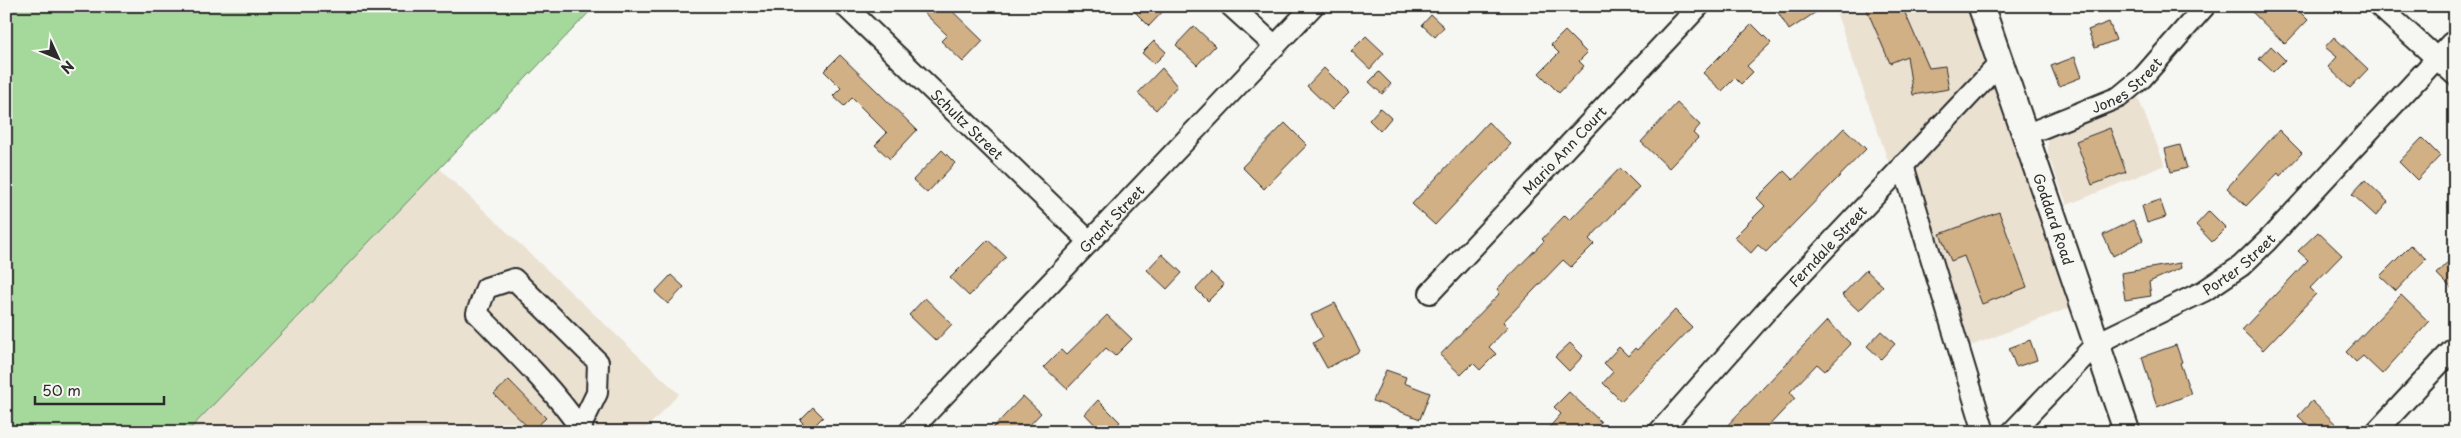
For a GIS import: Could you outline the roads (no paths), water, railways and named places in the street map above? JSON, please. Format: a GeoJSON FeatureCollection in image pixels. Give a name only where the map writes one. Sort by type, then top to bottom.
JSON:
{"type":"FeatureCollection","features":[{"type":"Feature","properties":{"kind":"main road","name":"Goddard Road"},"geometry":{"type":"LineString","coordinates":[[1981,6],[2127,432]]}},
{"type":"Feature","properties":{"kind":"street","name":"Schultz Street"},"geometry":{"type":"LineString","coordinates":[[845,6],[1090,242]]}},
{"type":"Feature","properties":{"kind":"street"},"geometry":{"type":"LineString","coordinates":[[1231,6],[1275,46]]}},
{"type":"Feature","properties":{"kind":"street","name":"Grant Street"},"geometry":{"type":"LineString","coordinates":[[909,432],[1313,6]]}},
{"type":"Feature","properties":{"kind":"street","name":"Mario Ann Court"},"geometry":{"type":"LineString","coordinates":[[1430,293],[1699,6]]}},
{"type":"Feature","properties":{"kind":"street","name":"Jones Street"},"geometry":{"type":"LineString","coordinates":[[2025,135],[2119,97],[2142,78],[2205,6]]}},
{"type":"Feature","properties":{"kind":"street"},"geometry":{"type":"LineString","coordinates":[[2379,6],[2455,76]]}},
{"type":"Feature","properties":{"kind":"street","name":"Porter Street"},"geometry":{"type":"LineString","coordinates":[[2012,432],[2097,343],[2204,291],[2241,266],[2267,241],[2451,42]]}},
{"type":"Feature","properties":{"kind":"street","name":"Ferndale Street"},"geometry":{"type":"LineString","coordinates":[[1659,432],[1769,308],[2000,63]]}},
{"type":"Feature","properties":{"kind":"street"},"geometry":{"type":"LineString","coordinates":[[1904,165],[1984,432]]}},
{"type":"Feature","properties":{"kind":"street"},"geometry":{"type":"LineString","coordinates":[[514,279],[598,362],[597,393],[581,430],[547,385],[477,313],[486,288],[514,279]]}},
{"type":"Feature","properties":{"kind":"street"},"geometry":{"type":"LineString","coordinates":[[2376,432],[2455,347]]}}]}
